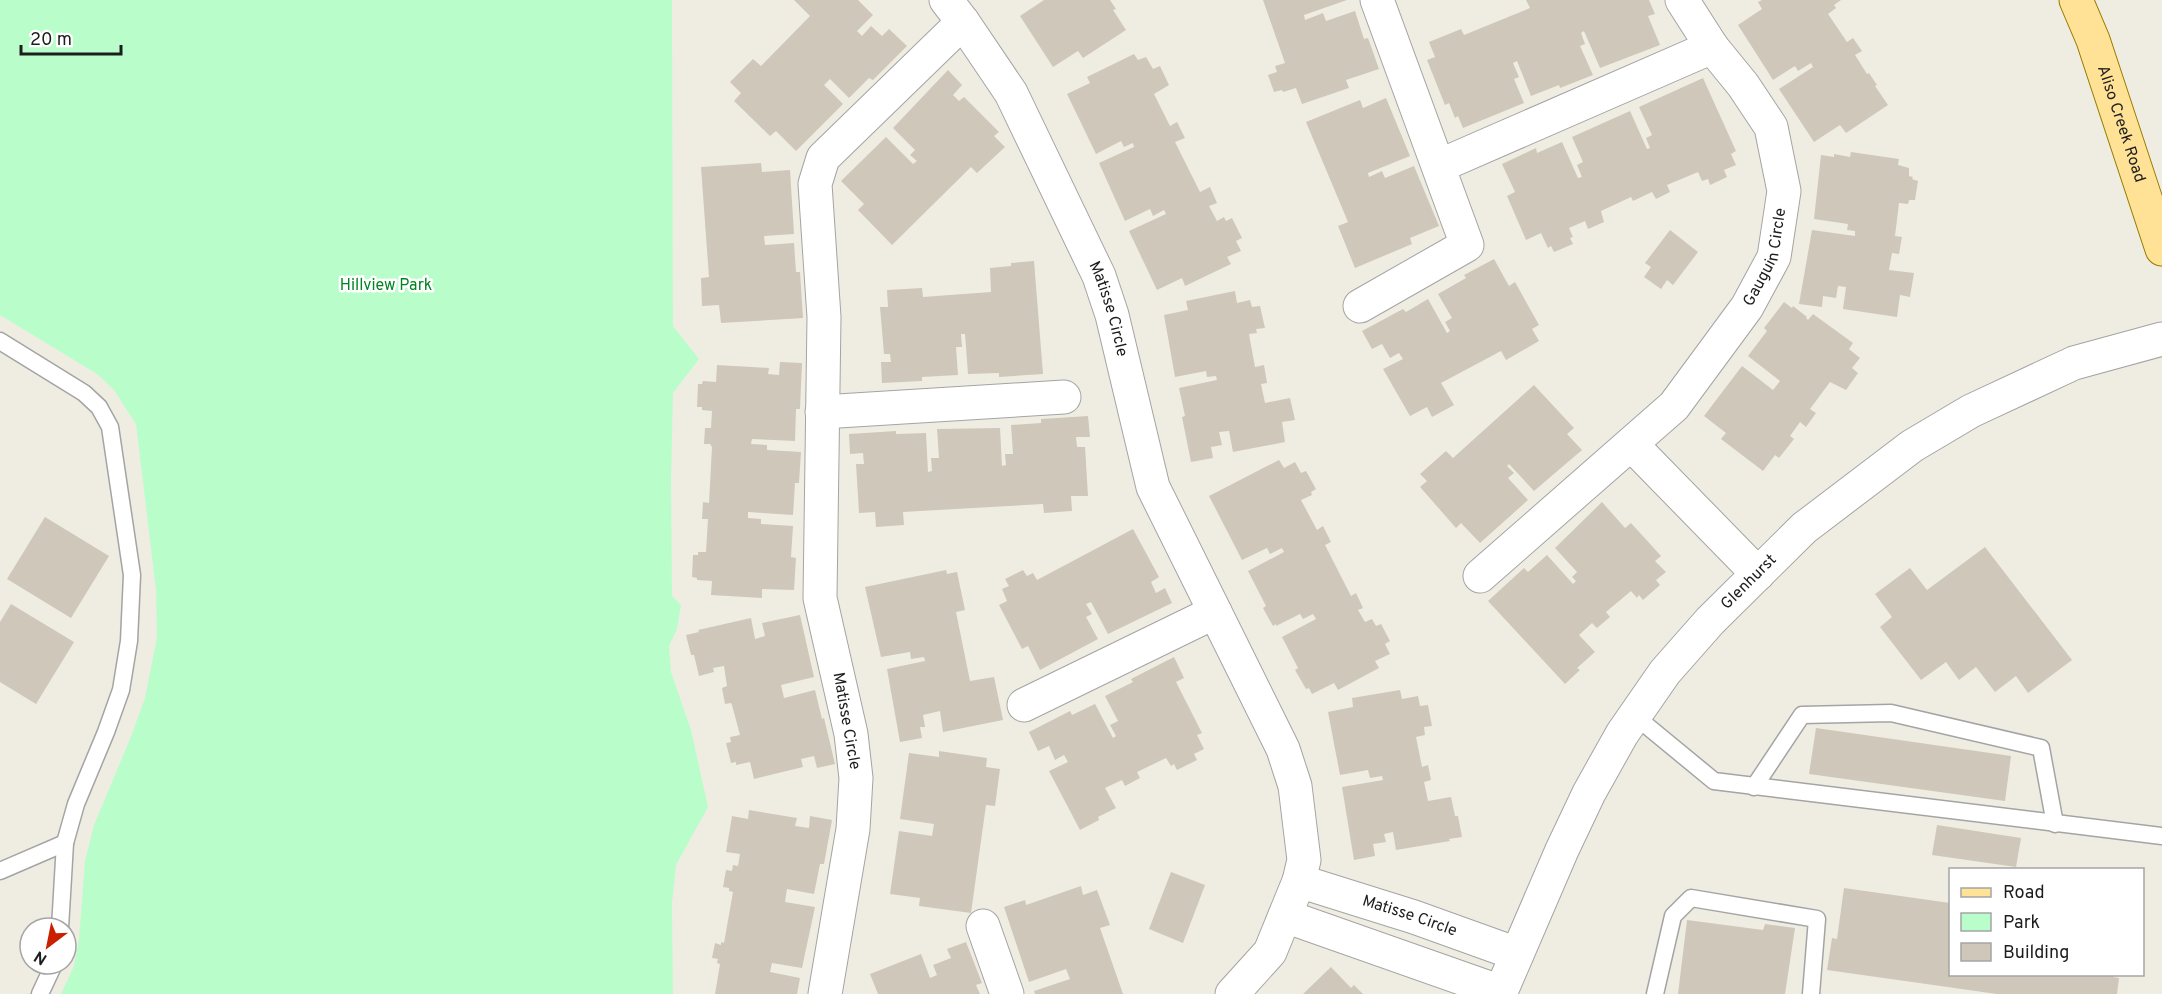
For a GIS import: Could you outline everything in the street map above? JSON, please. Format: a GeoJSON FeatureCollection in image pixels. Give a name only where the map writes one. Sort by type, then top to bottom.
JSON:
{"type":"FeatureCollection","features":[{"type":"Feature","properties":{"kind":"main road","name":"Aliso Creek Road"},"geometry":{"type":"LineString","coordinates":[[2076,0],[2093,40],[2162,249]]}},
{"type":"Feature","properties":{"kind":"street"},"geometry":{"type":"LineString","coordinates":[[1360,306],[1467,245],[1377,0]]}},
{"type":"Feature","properties":{"kind":"street","name":"Gauguin Circle"},"geometry":{"type":"LineString","coordinates":[[1480,576],[1674,406],[1747,307],[1774,257],[1785,191],[1771,127],[1743,86],[1712,47],[1682,0]]}},
{"type":"Feature","properties":{"kind":"street","name":"Matisse Circle"},"geometry":{"type":"LineString","coordinates":[[825,994],[853,829],[856,778],[851,734],[820,598],[824,317],[815,184],[823,158],[954,11],[1011,93],[1099,276],[1112,315],[1153,487],[1283,749],[1295,786],[1304,860],[1299,881],[1270,952],[1232,994]]}},
{"type":"Feature","properties":{"kind":"street"},"geometry":{"type":"LineString","coordinates":[[1439,166],[1712,47]]}},
{"type":"Feature","properties":{"kind":"street","name":"Glenhurst"},"geometry":{"type":"LineString","coordinates":[[1501,993],[1562,850],[1589,793],[1622,734],[1673,664],[1710,621],[1804,528],[1912,446],[1971,411],[2074,363],[2162,339]]}},
{"type":"Feature","properties":{"kind":"street"},"geometry":{"type":"LineString","coordinates":[[822,412],[1064,397]]}},
{"type":"Feature","properties":{"kind":"street"},"geometry":{"type":"LineString","coordinates":[[1632,445],[1758,574]]}},
{"type":"Feature","properties":{"kind":"street"},"geometry":{"type":"LineString","coordinates":[[1024,705],[1215,612]]}},
{"type":"Feature","properties":{"kind":"street","name":"Matisse Circle"},"geometry":{"type":"LineString","coordinates":[[1299,881],[1414,917],[1517,954]]}},
{"type":"Feature","properties":{"kind":"street"},"geometry":{"type":"LineString","coordinates":[[1285,916],[1501,993]]}},
{"type":"Feature","properties":{"kind":"street"},"geometry":{"type":"LineString","coordinates":[[983,926],[1007,994]]}},
{"type":"Feature","properties":{"kind":"lane"},"geometry":{"type":"LineString","coordinates":[[0,341],[84,393],[99,407],[110,427],[132,575],[129,640],[121,690],[76,804],[65,843],[61,916]]}},
{"type":"Feature","properties":{"kind":"lane"},"geometry":{"type":"LineString","coordinates":[[1754,786],[1802,715],[1891,713],[2041,748],[2055,824]]}},
{"type":"Feature","properties":{"kind":"lane"},"geometry":{"type":"LineString","coordinates":[[1635,716],[1714,781],[2162,836]]}},
{"type":"Feature","properties":{"kind":"lane"},"geometry":{"type":"LineString","coordinates":[[0,871],[65,843]]}},
{"type":"Feature","properties":{"kind":"lane"},"geometry":{"type":"LineString","coordinates":[[1654,994],[1673,916],[1691,898],[1817,919],[1811,994]]}},
{"type":"Feature","properties":{"kind":"lane"},"geometry":{"type":"LineString","coordinates":[[40,994],[48,976]]}},
{"type":"Feature","properties":{"kind":"green space","name":"Hillview Park"},"geometry":{"type":"Polygon","coordinates":[[[0,0],[672,0],[673,326],[699,359],[673,393],[672,596],[681,605],[677,629],[669,646],[671,672],[691,730],[708,807],[676,865],[672,903],[673,994],[61,994],[69,976],[78,976],[78,944],[85,861],[94,825],[145,698],[157,637],[156,590],[136,424],[114,390],[97,374],[0,315],[0,0]]]}},
{"type":"Feature","properties":{"kind":"building"},"geometry":{"type":"Polygon","coordinates":[[[794,0],[858,0],[873,15],[857,31],[862,36],[871,26],[882,36],[889,29],[907,46],[873,80],[869,78],[849,98],[830,79],[824,85],[843,104],[796,151],[776,131],[770,136],[734,101],[741,93],[730,82],[753,59],[761,66],[810,16],[794,0]]]}},
{"type":"Feature","properties":{"kind":"building"},"geometry":{"type":"Polygon","coordinates":[[[1044,0],[1110,0],[1116,9],[1113,10],[1126,30],[1083,58],[1078,51],[1053,67],[1020,16],[1044,0]]]}},
{"type":"Feature","properties":{"kind":"building"},"geometry":{"type":"Polygon","coordinates":[[[1263,0],[1347,0],[1304,15],[1305,20],[1323,13],[1326,21],[1355,11],[1364,39],[1368,38],[1379,69],[1346,80],[1349,88],[1302,104],[1296,88],[1274,92],[1268,75],[1277,72],[1275,66],[1285,63],[1263,0]]]}},
{"type":"Feature","properties":{"kind":"building"},"geometry":{"type":"Polygon","coordinates":[[[1526,0],[1649,0],[1655,14],[1648,16],[1660,45],[1600,68],[1584,31],[1581,33],[1585,44],[1580,46],[1593,75],[1531,96],[1517,61],[1513,63],[1519,77],[1514,79],[1524,103],[1463,128],[1458,116],[1455,118],[1449,103],[1445,105],[1427,60],[1435,57],[1429,42],[1461,29],[1464,35],[1530,8],[1526,0]]]}},
{"type":"Feature","properties":{"kind":"building"},"geometry":{"type":"Polygon","coordinates":[[[1762,0],[1841,0],[1828,14],[1847,42],[1853,38],[1862,51],[1855,55],[1877,85],[1875,86],[1888,105],[1846,133],[1840,125],[1814,142],[1779,89],[1813,67],[1811,63],[1798,71],[1795,66],[1773,80],[1738,25],[1762,9],[1758,2],[1762,0]]]}},
{"type":"Feature","properties":{"kind":"building"},"geometry":{"type":"Polygon","coordinates":[[[1134,54],[1138,60],[1146,57],[1153,69],[1160,66],[1169,85],[1154,94],[1170,126],[1177,122],[1185,138],[1175,142],[1200,192],[1210,187],[1217,203],[1209,206],[1217,221],[1224,217],[1226,221],[1232,218],[1242,238],[1236,241],[1241,251],[1227,257],[1231,264],[1185,286],[1182,278],[1157,290],[1129,231],[1166,214],[1164,210],[1153,216],[1150,209],[1125,221],[1099,163],[1134,147],[1133,143],[1124,147],[1121,141],[1096,154],[1067,94],[1090,83],[1087,77],[1134,54]]]}},
{"type":"Feature","properties":{"kind":"building"},"geometry":{"type":"Polygon","coordinates":[[[948,70],[962,85],[953,95],[959,101],[964,97],[999,132],[994,136],[1005,147],[977,173],[971,167],[892,245],[858,210],[864,204],[841,181],[886,137],[913,164],[917,161],[910,155],[915,150],[893,128],[948,70]]]}},
{"type":"Feature","properties":{"kind":"building"},"geometry":{"type":"Polygon","coordinates":[[[1703,78],[1736,151],[1731,154],[1736,165],[1724,170],[1727,177],[1710,185],[1708,179],[1702,181],[1698,172],[1667,185],[1670,192],[1656,199],[1652,192],[1633,201],[1631,197],[1601,211],[1604,222],[1588,229],[1585,221],[1569,228],[1573,244],[1554,252],[1551,246],[1548,248],[1541,233],[1526,240],[1507,196],[1515,192],[1502,164],[1536,148],[1537,153],[1562,142],[1578,178],[1582,177],[1577,165],[1583,162],[1572,137],[1630,111],[1647,149],[1650,148],[1646,138],[1652,135],[1639,107],[1703,78]]]}},
{"type":"Feature","properties":{"kind":"building"},"geometry":{"type":"Polygon","coordinates":[[[1386,98],[1410,156],[1368,173],[1369,177],[1382,171],[1385,178],[1414,166],[1439,226],[1410,238],[1412,244],[1355,268],[1338,226],[1348,222],[1306,122],[1360,100],[1363,108],[1386,98]]]}},
{"type":"Feature","properties":{"kind":"building"},"geometry":{"type":"Polygon","coordinates":[[[1851,152],[1899,159],[1898,165],[1909,168],[1909,176],[1918,181],[1915,200],[1909,200],[1908,204],[1899,203],[1895,236],[1902,237],[1899,254],[1892,253],[1889,270],[1914,273],[1910,297],[1900,295],[1897,317],[1843,309],[1846,287],[1838,286],[1836,298],[1823,296],[1822,307],[1799,304],[1812,230],[1855,236],[1855,231],[1847,230],[1848,224],[1814,219],[1821,155],[1834,157],[1834,154],[1850,157],[1851,152]]]}},
{"type":"Feature","properties":{"kind":"building"},"geometry":{"type":"Polygon","coordinates":[[[761,163],[762,172],[790,170],[794,234],[764,236],[765,245],[794,243],[796,272],[800,272],[803,318],[721,323],[719,305],[702,306],[701,278],[709,277],[701,167],[761,163]]]}},
{"type":"Feature","properties":{"kind":"building"},"geometry":{"type":"Polygon","coordinates":[[[1670,230],[1698,252],[1673,285],[1667,280],[1661,289],[1644,277],[1651,267],[1645,263],[1670,230]]]}},
{"type":"Feature","properties":{"kind":"building"},"geometry":{"type":"Polygon","coordinates":[[[1494,259],[1509,286],[1515,282],[1539,325],[1532,329],[1539,341],[1506,360],[1501,351],[1441,383],[1454,405],[1432,417],[1427,407],[1410,416],[1383,369],[1403,359],[1399,353],[1390,358],[1382,344],[1372,349],[1362,331],[1403,309],[1406,312],[1428,299],[1447,333],[1450,331],[1445,322],[1452,318],[1438,294],[1466,278],[1464,275],[1494,259]]]}},
{"type":"Feature","properties":{"kind":"building"},"geometry":{"type":"Polygon","coordinates":[[[1034,261],[1043,374],[999,377],[999,373],[968,374],[965,334],[961,334],[962,347],[956,347],[958,375],[922,377],[922,381],[882,383],[881,362],[891,362],[890,354],[884,354],[880,307],[888,307],[887,290],[922,288],[923,297],[991,292],[990,268],[1034,261]]]}},
{"type":"Feature","properties":{"kind":"building"},"geometry":{"type":"Polygon","coordinates":[[[1235,291],[1237,303],[1250,300],[1252,307],[1260,306],[1265,328],[1256,329],[1257,333],[1249,334],[1255,367],[1264,365],[1267,383],[1261,384],[1265,403],[1290,398],[1295,420],[1282,422],[1285,442],[1233,452],[1229,431],[1219,432],[1222,445],[1211,447],[1213,458],[1191,462],[1179,388],[1217,380],[1216,376],[1207,377],[1206,371],[1175,377],[1164,315],[1188,310],[1186,301],[1235,291]]]}},
{"type":"Feature","properties":{"kind":"building"},"geometry":{"type":"Polygon","coordinates":[[[1784,302],[1792,308],[1793,306],[1808,320],[1813,314],[1853,343],[1849,349],[1860,358],[1852,368],[1858,373],[1846,390],[1830,382],[1810,409],[1816,413],[1806,427],[1800,422],[1790,436],[1794,439],[1779,458],[1775,455],[1763,471],[1721,439],[1726,433],[1704,416],[1742,366],[1773,390],[1780,381],[1748,356],[1767,331],[1764,328],[1784,302]]]}},
{"type":"Feature","properties":{"kind":"building"},"geometry":{"type":"Polygon","coordinates":[[[780,362],[802,363],[800,409],[796,409],[795,441],[752,439],[751,444],[767,445],[767,450],[801,452],[799,483],[795,483],[793,515],[748,512],[748,518],[761,519],[761,524],[793,526],[791,557],[796,558],[794,590],[762,589],[762,598],[711,595],[712,581],[697,580],[692,577],[693,555],[706,552],[708,519],[702,519],[703,502],[709,503],[712,447],[710,444],[704,444],[705,428],[711,428],[712,411],[697,407],[698,384],[702,384],[703,381],[716,382],[717,365],[769,368],[768,374],[779,375],[780,362]]]}},
{"type":"Feature","properties":{"kind":"building"},"geometry":{"type":"Polygon","coordinates":[[[1534,385],[1574,428],[1567,434],[1582,450],[1534,491],[1509,464],[1507,466],[1514,473],[1508,478],[1528,500],[1480,543],[1461,523],[1456,528],[1420,487],[1427,481],[1420,474],[1446,451],[1453,458],[1534,385]]]}},
{"type":"Feature","properties":{"kind":"building"},"geometry":{"type":"Polygon","coordinates":[[[1088,416],[1090,437],[1076,437],[1077,447],[1085,447],[1088,496],[1071,496],[1072,511],[1044,513],[1043,504],[903,512],[904,525],[876,527],[875,512],[859,513],[856,464],[864,464],[863,453],[850,454],[849,434],[896,431],[896,434],[926,433],[928,472],[932,471],[931,458],[939,458],[937,429],[1000,428],[1002,466],[1006,465],[1005,454],[1013,454],[1011,425],[1041,423],[1041,419],[1088,416]]]}},
{"type":"Feature","properties":{"kind":"building"},"geometry":{"type":"Polygon","coordinates":[[[1279,460],[1284,468],[1295,462],[1301,473],[1306,471],[1316,489],[1311,492],[1312,495],[1301,500],[1317,530],[1323,526],[1331,542],[1325,545],[1351,596],[1356,593],[1363,608],[1358,610],[1365,622],[1372,619],[1376,626],[1381,624],[1390,641],[1385,644],[1390,654],[1375,661],[1379,668],[1338,690],[1334,683],[1312,694],[1309,688],[1306,689],[1295,670],[1298,668],[1282,637],[1316,619],[1313,614],[1303,619],[1300,614],[1273,626],[1263,608],[1266,606],[1248,571],[1284,552],[1282,548],[1270,554],[1267,548],[1242,560],[1209,496],[1279,460]]]}},
{"type":"Feature","properties":{"kind":"building"},"geometry":{"type":"Polygon","coordinates":[[[1602,502],[1625,528],[1631,523],[1661,556],[1655,561],[1666,572],[1656,580],[1660,585],[1643,600],[1639,595],[1637,598],[1631,591],[1606,612],[1610,617],[1597,628],[1592,623],[1579,635],[1595,652],[1577,668],[1580,670],[1565,684],[1488,601],[1524,568],[1528,572],[1547,555],[1573,584],[1576,581],[1572,577],[1577,572],[1555,548],[1602,502]]]}},
{"type":"Feature","properties":{"kind":"building"},"geometry":{"type":"Polygon","coordinates":[[[45,517],[109,556],[71,618],[7,579],[45,517]]]}},
{"type":"Feature","properties":{"kind":"building"},"geometry":{"type":"Polygon","coordinates":[[[1133,529],[1159,577],[1151,582],[1156,593],[1165,588],[1172,603],[1108,634],[1091,602],[1086,604],[1092,614],[1086,617],[1098,639],[1040,670],[1028,646],[1022,649],[999,605],[1007,601],[1002,589],[1009,586],[1005,579],[1023,570],[1027,576],[1033,573],[1037,580],[1133,529]]]}},
{"type":"Feature","properties":{"kind":"building"},"geometry":{"type":"Polygon","coordinates":[[[1985,547],[2072,660],[2028,693],[2016,676],[1995,692],[1976,667],[1959,680],[1946,662],[1921,680],[1880,627],[1892,617],[1875,594],[1910,568],[1927,590],[1985,547]]]}},
{"type":"Feature","properties":{"kind":"building"},"geometry":{"type":"Polygon","coordinates":[[[946,570],[947,574],[957,572],[965,610],[956,612],[970,681],[994,677],[1003,720],[943,732],[940,711],[923,715],[925,727],[920,727],[922,738],[900,742],[887,669],[925,661],[924,657],[911,659],[910,652],[881,657],[865,587],[946,570]]]}},
{"type":"Feature","properties":{"kind":"building"},"geometry":{"type":"Polygon","coordinates":[[[11,604],[74,642],[36,704],[0,682],[0,622],[11,604]]]}},
{"type":"Feature","properties":{"kind":"building"},"geometry":{"type":"Polygon","coordinates":[[[800,615],[814,677],[781,685],[784,698],[815,690],[835,764],[817,768],[814,756],[801,759],[803,767],[754,779],[750,762],[736,765],[736,762],[731,763],[726,743],[731,742],[730,737],[740,735],[732,705],[731,703],[725,704],[722,688],[727,686],[724,666],[713,668],[714,672],[699,676],[686,635],[699,632],[698,630],[751,618],[755,639],[765,636],[762,623],[800,615]]]}},
{"type":"Feature","properties":{"kind":"building"},"geometry":{"type":"Polygon","coordinates":[[[1174,657],[1184,678],[1176,682],[1202,733],[1197,735],[1204,749],[1194,754],[1197,760],[1177,770],[1174,764],[1171,766],[1166,758],[1137,772],[1140,778],[1125,786],[1122,780],[1105,788],[1116,808],[1080,830],[1049,771],[1068,762],[1064,755],[1055,760],[1049,746],[1038,751],[1029,732],[1070,711],[1072,715],[1095,704],[1113,738],[1116,736],[1110,725],[1118,721],[1105,696],[1133,682],[1131,679],[1174,657]]]}},
{"type":"Feature","properties":{"kind":"building"},"geometry":{"type":"Polygon","coordinates":[[[1400,690],[1402,699],[1418,696],[1420,706],[1428,705],[1432,726],[1424,727],[1425,735],[1416,737],[1422,767],[1428,765],[1431,780],[1424,782],[1428,801],[1451,797],[1462,837],[1396,850],[1393,832],[1384,834],[1386,842],[1373,844],[1375,856],[1354,860],[1342,787],[1383,780],[1382,776],[1370,778],[1368,770],[1340,775],[1328,712],[1353,707],[1352,698],[1400,690]]]}},
{"type":"Feature","properties":{"kind":"building"},"geometry":{"type":"Polygon","coordinates":[[[1816,728],[2011,756],[2005,801],[1809,774],[1816,728]]]}},
{"type":"Feature","properties":{"kind":"building"},"geometry":{"type":"Polygon","coordinates":[[[939,751],[987,758],[986,767],[1000,769],[995,806],[986,805],[971,913],[919,906],[920,898],[890,894],[899,831],[932,836],[934,824],[900,819],[909,753],[939,757],[939,751]]]}},
{"type":"Feature","properties":{"kind":"building"},"geometry":{"type":"Polygon","coordinates":[[[749,810],[797,818],[795,826],[809,828],[810,816],[832,820],[824,864],[820,864],[814,894],[787,889],[785,902],[815,907],[802,968],[772,963],[770,972],[800,978],[797,994],[715,994],[720,964],[717,963],[718,959],[712,958],[715,943],[721,945],[721,942],[724,943],[733,892],[723,887],[726,870],[732,871],[733,865],[738,866],[740,854],[726,852],[732,816],[748,819],[749,810]]]}},
{"type":"Feature","properties":{"kind":"building"},"geometry":{"type":"Polygon","coordinates":[[[1937,825],[2021,838],[2016,867],[1932,855],[1937,825]]]}},
{"type":"Feature","properties":{"kind":"building"},"geometry":{"type":"Polygon","coordinates":[[[1171,872],[1205,885],[1183,943],[1149,929],[1171,872]]]}},
{"type":"Feature","properties":{"kind":"building"},"geometry":{"type":"Polygon","coordinates":[[[1081,886],[1083,895],[1097,890],[1110,925],[1100,928],[1123,994],[1035,994],[1034,991],[1070,979],[1066,969],[1029,982],[1004,907],[1025,900],[1026,905],[1081,886]]]}},
{"type":"Feature","properties":{"kind":"building"},"geometry":{"type":"Polygon","coordinates":[[[1844,888],[1949,903],[1949,976],[2113,976],[2119,978],[2117,994],[1997,994],[1827,970],[1832,938],[1837,939],[1844,888]]]}},
{"type":"Feature","properties":{"kind":"building"},"geometry":{"type":"Polygon","coordinates":[[[1687,920],[1763,930],[1765,924],[1795,928],[1785,994],[1678,994],[1687,920]]]}},
{"type":"Feature","properties":{"kind":"building"},"geometry":{"type":"Polygon","coordinates":[[[966,942],[982,983],[976,985],[980,994],[878,994],[870,974],[921,954],[930,978],[937,975],[933,965],[951,958],[947,949],[966,942]]]}},
{"type":"Feature","properties":{"kind":"building"},"geometry":{"type":"Polygon","coordinates":[[[1331,967],[1351,988],[1354,985],[1363,994],[1303,994],[1331,967]]]}}]}
